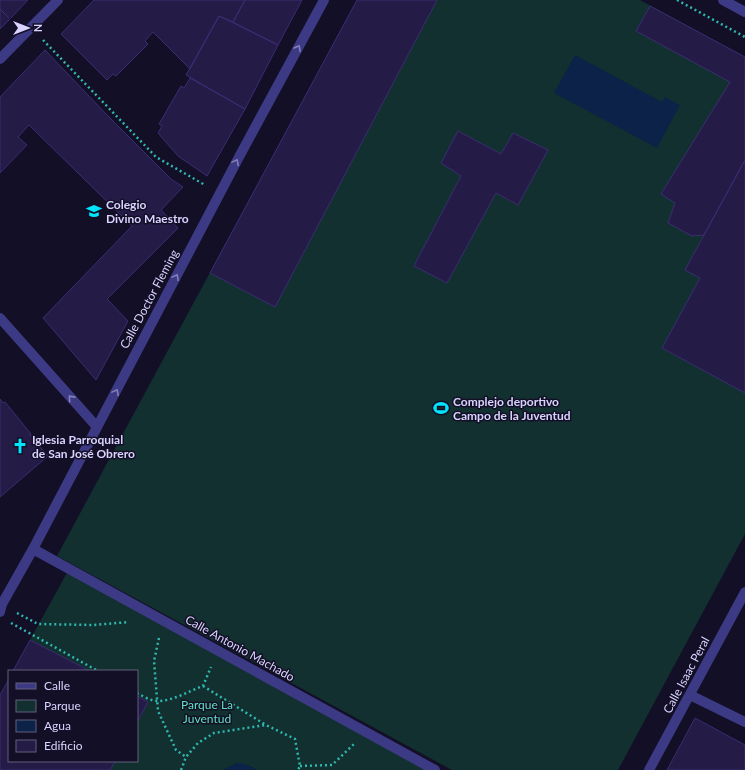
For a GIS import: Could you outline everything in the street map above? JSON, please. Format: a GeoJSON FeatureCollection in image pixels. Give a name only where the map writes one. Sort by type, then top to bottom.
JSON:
{"type":"FeatureCollection","features":[{"type":"Feature","properties":{"kind":"street"},"geometry":{"type":"LineString","coordinates":[[0,59],[58,0]]}},
{"type":"Feature","properties":{"kind":"street","name":"Calle Doctor Fleming"},"geometry":{"type":"LineString","coordinates":[[1,608],[220,193],[324,0]]}},
{"type":"Feature","properties":{"kind":"street"},"geometry":{"type":"LineString","coordinates":[[723,0],[745,12]]}},
{"type":"Feature","properties":{"kind":"street"},"geometry":{"type":"LineString","coordinates":[[0,318],[97,427]]}},
{"type":"Feature","properties":{"kind":"street","name":"Calle Antonio Machado"},"geometry":{"type":"LineString","coordinates":[[33,549],[435,770]]}},
{"type":"Feature","properties":{"kind":"street","name":"Calle Isaac Peral"},"geometry":{"type":"LineString","coordinates":[[649,770],[745,592]]}},
{"type":"Feature","properties":{"kind":"street"},"geometry":{"type":"LineString","coordinates":[[690,695],[745,722]]}},
{"type":"Feature","properties":{"kind":"path"},"geometry":{"type":"LineString","coordinates":[[677,0],[745,37]]}},
{"type":"Feature","properties":{"kind":"path"},"geometry":{"type":"LineString","coordinates":[[31,28],[156,156],[220,193]]}},
{"type":"Feature","properties":{"kind":"path"},"geometry":{"type":"LineString","coordinates":[[1,608],[38,624],[93,625],[133,622],[150,613]]}},
{"type":"Feature","properties":{"kind":"path"},"geometry":{"type":"LineString","coordinates":[[162,620],[154,661],[158,711],[176,750],[186,757]]}},
{"type":"Feature","properties":{"kind":"path"},"geometry":{"type":"LineString","coordinates":[[7,621],[96,670]]}},
{"type":"Feature","properties":{"kind":"path"},"geometry":{"type":"LineString","coordinates":[[138,694],[149,699],[158,701],[174,698],[203,686],[266,725],[296,739],[300,766],[298,770]]}},
{"type":"Feature","properties":{"kind":"path"},"geometry":{"type":"LineString","coordinates":[[181,770],[186,757],[198,743],[214,733],[266,725]]}},
{"type":"Feature","properties":{"kind":"path"},"geometry":{"type":"LineString","coordinates":[[300,766],[332,766],[366,732]]}},
{"type":"Feature","properties":{"kind":"green space","name":"Complejo deportivo Campo de la Juventud"},"geometry":{"type":"Polygon","coordinates":[[[357,0],[640,0],[745,57],[745,534],[618,770],[452,770],[57,556],[357,0]]]}},
{"type":"Feature","properties":{"kind":"green space","name":"Parque La Juventud"},"geometry":{"type":"Polygon","coordinates":[[[69,569],[435,770],[256,770],[252,767],[230,766],[224,770],[110,770],[114,762],[138,762],[138,720],[148,702],[138,697],[138,670],[88,670],[30,640],[69,569]]]}},
{"type":"Feature","properties":{"kind":"water"},"geometry":{"type":"Polygon","coordinates":[[[575,55],[662,102],[665,97],[680,105],[657,148],[554,93],[575,55]]]}},
{"type":"Feature","properties":{"kind":"water"},"geometry":{"type":"Polygon","coordinates":[[[237,763],[247,765],[256,770],[224,770],[237,763]]]}},
{"type":"Feature","properties":{"kind":"building"},"geometry":{"type":"Polygon","coordinates":[[[0,0],[28,0],[10,19],[0,9],[0,0]]]}},
{"type":"Feature","properties":{"kind":"building"},"geometry":{"type":"Polygon","coordinates":[[[94,0],[245,0],[233,22],[219,16],[190,69],[153,32],[145,41],[148,44],[116,76],[113,74],[107,80],[61,34],[94,0]]]}},
{"type":"Feature","properties":{"kind":"building"},"geometry":{"type":"Polygon","coordinates":[[[245,0],[302,0],[278,45],[233,22],[245,0]]]}},
{"type":"Feature","properties":{"kind":"building"},"geometry":{"type":"Polygon","coordinates":[[[357,0],[437,0],[275,307],[210,273],[357,0]]]}},
{"type":"Feature","properties":{"kind":"building"},"geometry":{"type":"Polygon","coordinates":[[[650,6],[745,57],[745,160],[704,235],[692,236],[668,223],[675,203],[661,194],[730,82],[636,31],[650,6]]]}},
{"type":"Feature","properties":{"kind":"building"},"geometry":{"type":"Polygon","coordinates":[[[0,9],[10,19],[0,29],[0,9]]]}},
{"type":"Feature","properties":{"kind":"building"},"geometry":{"type":"Polygon","coordinates":[[[219,16],[278,45],[245,109],[186,75],[219,16]]]}},
{"type":"Feature","properties":{"kind":"building"},"geometry":{"type":"Polygon","coordinates":[[[45,50],[171,179],[183,187],[161,210],[178,228],[107,299],[128,321],[96,380],[43,318],[132,226],[29,125],[18,137],[27,145],[0,173],[0,97],[45,50]]]}},
{"type":"Feature","properties":{"kind":"building"},"geometry":{"type":"Polygon","coordinates":[[[190,78],[245,109],[207,176],[178,156],[158,133],[162,126],[159,124],[181,86],[184,88],[190,78]]]}},
{"type":"Feature","properties":{"kind":"building"},"geometry":{"type":"Polygon","coordinates":[[[458,131],[501,154],[513,133],[548,150],[518,205],[496,193],[447,283],[414,266],[461,176],[441,163],[458,131]]]}},
{"type":"Feature","properties":{"kind":"building"},"geometry":{"type":"Polygon","coordinates":[[[745,160],[745,393],[662,348],[700,278],[685,270],[745,160]]]}},
{"type":"Feature","properties":{"kind":"building","name":"Iglesia Parroquial de San José Obrero"},"geometry":{"type":"Polygon","coordinates":[[[0,399],[3,403],[5,402],[48,456],[0,497],[0,399]]]}},
{"type":"Feature","properties":{"kind":"building"},"geometry":{"type":"Polygon","coordinates":[[[30,640],[88,670],[14,670],[30,640]]]}},
{"type":"Feature","properties":{"kind":"building"},"geometry":{"type":"Polygon","coordinates":[[[8,681],[8,762],[114,762],[110,770],[0,770],[0,695],[8,681]]]}},
{"type":"Feature","properties":{"kind":"building"},"geometry":{"type":"Polygon","coordinates":[[[138,697],[148,702],[138,720],[138,697]]]}},
{"type":"Feature","properties":{"kind":"building"},"geometry":{"type":"Polygon","coordinates":[[[695,718],[745,745],[745,770],[667,770],[695,718]]]}},
{"type":"Feature","properties":{"kind":"place","name":"Colegio Divino Maestro"},"geometry":{"type":"Point","coordinates":[94,211]}},
{"type":"Feature","properties":{"kind":"place","name":"Complejo deportivo Campo de la Juventud"},"geometry":{"type":"Point","coordinates":[441,408]}},
{"type":"Feature","properties":{"kind":"place","name":"Iglesia Parroquial de San José Obrero"},"geometry":{"type":"Point","coordinates":[20,446]}}]}
